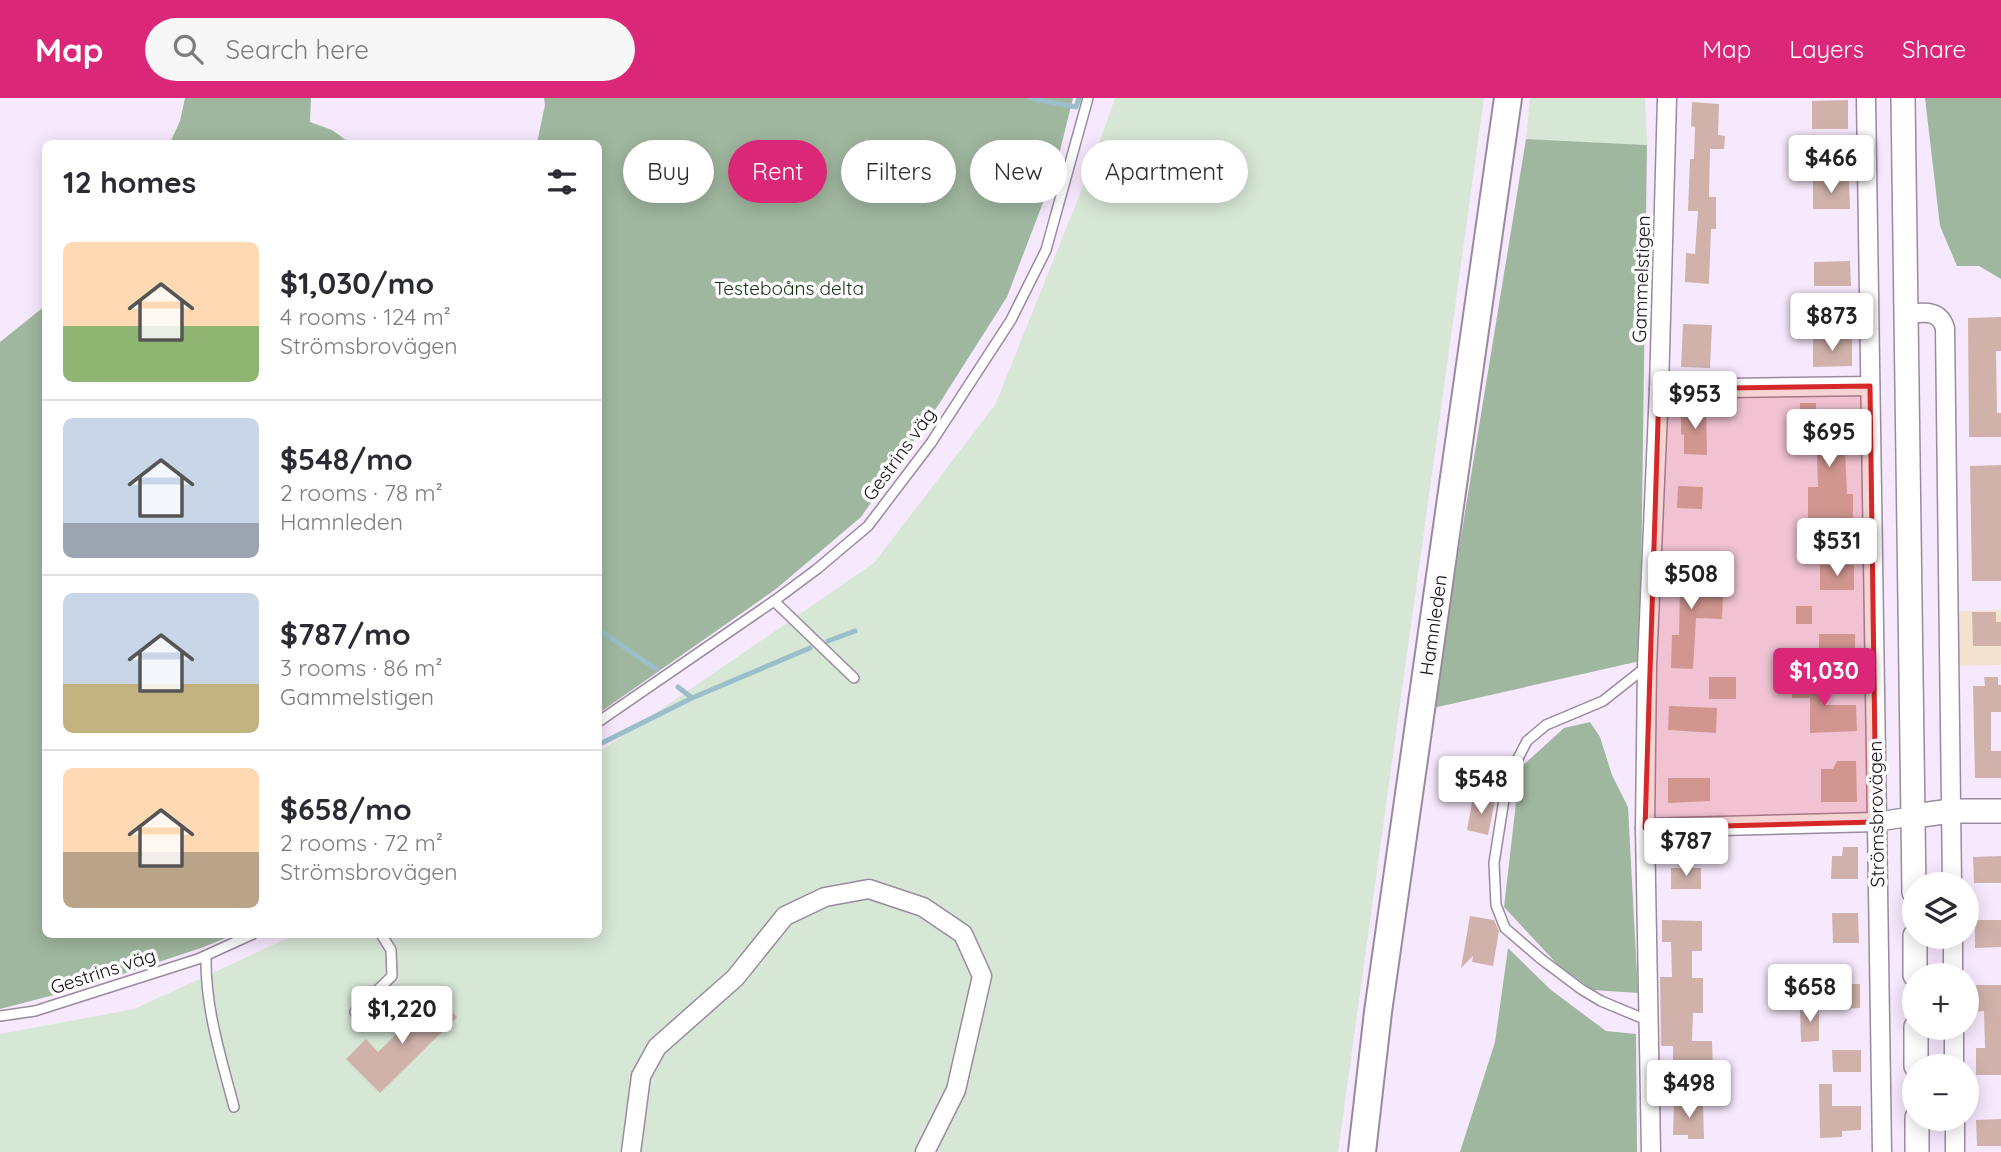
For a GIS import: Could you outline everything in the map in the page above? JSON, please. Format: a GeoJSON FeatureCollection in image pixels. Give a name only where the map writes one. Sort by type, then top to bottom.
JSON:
{"type":"FeatureCollection","features":[{"type":"Feature","properties":{"kind":"main road","name":"Hamnleden"},"geometry":{"type":"LineString","coordinates":[[1362,1152],[1378,1012],[1508,98]]}},
{"type":"Feature","properties":{"kind":"street","name":"Gammelstigen"},"geometry":{"type":"LineString","coordinates":[[1651,1152],[1645,828],[1647,666],[1659,389],[1667,98]]}},
{"type":"Feature","properties":{"kind":"street","name":"Strömsbrovägen"},"geometry":{"type":"LineString","coordinates":[[1866,98],[1882,1152]]}},
{"type":"Feature","properties":{"kind":"street","name":"Strömsbrovägen"},"geometry":{"type":"LineString","coordinates":[[1903,98],[1914,872]]}},
{"type":"Feature","properties":{"kind":"street"},"geometry":{"type":"LineString","coordinates":[[1905,314],[1935,314],[1941,317],[1945,328],[1952,872]]}},
{"type":"Feature","properties":{"kind":"street"},"geometry":{"type":"LineString","coordinates":[[1659,389],[1870,386]]}},
{"type":"Feature","properties":{"kind":"street"},"geometry":{"type":"LineString","coordinates":[[1645,828],[1876,822],[1951,811],[2001,811]]}},
{"type":"Feature","properties":{"kind":"street"},"geometry":{"type":"LineString","coordinates":[[631,1152],[641,1076],[657,1047],[735,978],[785,916],[825,897],[869,889],[923,907],[964,934],[982,976],[956,1090],[925,1152]]}},
{"type":"Feature","properties":{"kind":"street"},"geometry":{"type":"LineString","coordinates":[[1917,1131],[1917,1152]]}},
{"type":"Feature","properties":{"kind":"street"},"geometry":{"type":"LineString","coordinates":[[1955,1131],[1955,1152]]}},
{"type":"Feature","properties":{"kind":"lane","name":"Gestrins väg"},"geometry":{"type":"LineString","coordinates":[[602,719],[774,601],[868,526],[931,443],[1011,320],[1046,250],[1088,98]]}},
{"type":"Feature","properties":{"kind":"lane"},"geometry":{"type":"LineString","coordinates":[[774,601],[854,678]]}},
{"type":"Feature","properties":{"kind":"lane"},"geometry":{"type":"LineString","coordinates":[[1647,666],[1603,701],[1546,725],[1528,741],[1511,770],[1494,863],[1496,905],[1505,928],[1581,989],[1601,1001],[1649,1021]]}},
{"type":"Feature","properties":{"kind":"lane","name":"Gestrins väg"},"geometry":{"type":"LineString","coordinates":[[0,1016],[35,1011],[206,956],[244,938]]}},
{"type":"Feature","properties":{"kind":"lane"},"geometry":{"type":"LineString","coordinates":[[355,1012],[392,976],[391,950],[384,938]]}},
{"type":"Feature","properties":{"kind":"lane"},"geometry":{"type":"LineString","coordinates":[[206,956],[206,984],[213,1026],[234,1107]]}},
{"type":"Feature","properties":{"kind":"highlighted area"},"geometry":{"type":"Polygon","coordinates":[[[1870,386],[1876,822],[1645,828],[1659,389],[1870,386]]]}},
{"type":"Feature","properties":{"kind":"shaded area"},"geometry":{"type":"Polygon","coordinates":[[[2001,610],[2001,665],[1959,666],[1957,611],[2001,610]]]}},
{"type":"Feature","properties":{"kind":"green space"},"geometry":{"type":"Polygon","coordinates":[[[185,98],[311,98],[310,122],[332,130],[346,140],[171,140],[180,121],[185,98]]]}},
{"type":"Feature","properties":{"kind":"green space","name":"Testeboåns delta"},"geometry":{"type":"Polygon","coordinates":[[[544,98],[1073,98],[1063,140],[970,140],[970,203],[1043,203],[1007,297],[939,404],[861,517],[776,589],[602,711],[602,140],[538,140],[544,98]]]}},
{"type":"Feature","properties":{"kind":"green space"},"geometry":{"type":"Polygon","coordinates":[[[1115,98],[1484,98],[1338,1152],[0,1152],[0,1034],[134,1009],[288,938],[602,938],[602,750],[874,563],[995,405],[1081,191],[1081,203],[1248,203],[1248,140],[1100,140],[1115,98]]]}},
{"type":"Feature","properties":{"kind":"green space"},"geometry":{"type":"Polygon","coordinates":[[[1530,98],[1645,98],[1647,145],[1526,139],[1530,98]]]}},
{"type":"Feature","properties":{"kind":"green space"},"geometry":{"type":"Polygon","coordinates":[[[1925,98],[2001,98],[2001,279],[1979,266],[1957,266],[1940,226],[1925,98]]]}},
{"type":"Feature","properties":{"kind":"green space"},"geometry":{"type":"Polygon","coordinates":[[[1526,139],[1647,145],[1640,661],[1433,708],[1526,139]]]}},
{"type":"Feature","properties":{"kind":"green space"},"geometry":{"type":"Polygon","coordinates":[[[42,308],[42,938],[226,938],[77,989],[0,1009],[0,342],[42,308]]]}},
{"type":"Feature","properties":{"kind":"green space"},"geometry":{"type":"Polygon","coordinates":[[[1590,722],[1600,737],[1612,775],[1628,807],[1638,993],[1593,990],[1557,964],[1504,907],[1520,768],[1564,728],[1590,722]]]}},
{"type":"Feature","properties":{"kind":"green space"},"geometry":{"type":"Polygon","coordinates":[[[1508,948],[1551,990],[1606,1031],[1636,1034],[1637,1152],[1460,1152],[1495,1042],[1508,948]]]}},
{"type":"Feature","properties":{"kind":"building"},"geometry":{"type":"Polygon","coordinates":[[[1848,100],[1848,129],[1812,129],[1812,101],[1848,100]]]}},
{"type":"Feature","properties":{"kind":"building"},"geometry":{"type":"Polygon","coordinates":[[[1692,102],[1719,104],[1718,135],[1725,136],[1724,149],[1710,149],[1709,197],[1716,197],[1716,229],[1711,229],[1709,284],[1685,282],[1686,253],[1695,254],[1698,211],[1688,211],[1690,159],[1694,159],[1695,127],[1691,126],[1692,102]]]}},
{"type":"Feature","properties":{"kind":"building"},"geometry":{"type":"Polygon","coordinates":[[[1813,181],[1849,181],[1850,209],[1813,209],[1813,181]]]}},
{"type":"Feature","properties":{"kind":"building"},"geometry":{"type":"Polygon","coordinates":[[[1850,261],[1851,286],[1814,286],[1814,262],[1850,261]]]}},
{"type":"Feature","properties":{"kind":"building"},"geometry":{"type":"Polygon","coordinates":[[[2001,317],[2001,351],[1996,351],[1997,413],[2001,413],[2001,437],[1969,437],[1968,318],[2001,317]]]}},
{"type":"Feature","properties":{"kind":"building"},"geometry":{"type":"Polygon","coordinates":[[[1683,324],[1712,325],[1710,368],[1681,367],[1683,324]]]}},
{"type":"Feature","properties":{"kind":"building"},"geometry":{"type":"Polygon","coordinates":[[[1813,339],[1852,339],[1852,366],[1813,367],[1813,339]]]}},
{"type":"Feature","properties":{"kind":"building"},"geometry":{"type":"Polygon","coordinates":[[[1800,403],[1816,403],[1816,420],[1839,419],[1839,425],[1851,424],[1851,449],[1845,449],[1847,494],[1853,494],[1853,521],[1808,522],[1808,487],[1818,487],[1816,426],[1800,426],[1800,403]]]}},
{"type":"Feature","properties":{"kind":"building"},"geometry":{"type":"Polygon","coordinates":[[[1687,407],[1706,408],[1707,455],[1684,454],[1681,415],[1687,415],[1687,407]]]}},
{"type":"Feature","properties":{"kind":"building"},"geometry":{"type":"Polygon","coordinates":[[[2001,465],[2001,581],[1972,581],[1970,466],[2001,465]]]}},
{"type":"Feature","properties":{"kind":"building"},"geometry":{"type":"Polygon","coordinates":[[[1678,486],[1703,487],[1702,509],[1677,508],[1678,486]]]}},
{"type":"Feature","properties":{"kind":"building"},"geometry":{"type":"Polygon","coordinates":[[[1675,559],[1701,560],[1699,595],[1723,597],[1722,619],[1696,618],[1693,669],[1671,668],[1672,635],[1679,635],[1680,586],[1674,585],[1675,559]]]}},
{"type":"Feature","properties":{"kind":"building"},"geometry":{"type":"Polygon","coordinates":[[[1820,565],[1854,565],[1854,590],[1820,590],[1820,565]]]}},
{"type":"Feature","properties":{"kind":"building"},"geometry":{"type":"Polygon","coordinates":[[[1796,606],[1812,606],[1812,624],[1796,624],[1796,606]]]}},
{"type":"Feature","properties":{"kind":"building"},"geometry":{"type":"Polygon","coordinates":[[[1972,612],[1996,612],[1996,622],[2001,622],[2001,646],[1973,646],[1972,612]]]}},
{"type":"Feature","properties":{"kind":"building"},"geometry":{"type":"Polygon","coordinates":[[[1819,634],[1855,634],[1855,660],[1819,660],[1819,634]]]}},
{"type":"Feature","properties":{"kind":"building"},"geometry":{"type":"Polygon","coordinates":[[[1709,677],[1736,677],[1736,699],[1709,699],[1709,677]]]}},
{"type":"Feature","properties":{"kind":"building"},"geometry":{"type":"Polygon","coordinates":[[[1984,677],[1998,677],[1998,685],[2001,685],[2001,712],[1991,712],[1991,751],[2001,751],[2001,778],[1975,778],[1973,686],[1985,686],[1984,677]]]}},
{"type":"Feature","properties":{"kind":"building"},"geometry":{"type":"Polygon","coordinates":[[[1792,678],[1824,678],[1823,705],[1856,705],[1857,731],[1810,733],[1810,698],[1792,698],[1792,678]]]}},
{"type":"Feature","properties":{"kind":"building"},"geometry":{"type":"Polygon","coordinates":[[[1669,706],[1717,708],[1716,733],[1668,730],[1669,706]]]}},
{"type":"Feature","properties":{"kind":"building"},"geometry":{"type":"Polygon","coordinates":[[[1837,761],[1856,761],[1857,802],[1821,802],[1821,769],[1833,769],[1837,761]]]}},
{"type":"Feature","properties":{"kind":"building"},"geometry":{"type":"Polygon","coordinates":[[[1668,778],[1710,778],[1710,801],[1668,803],[1668,778]]]}},
{"type":"Feature","properties":{"kind":"building"},"geometry":{"type":"Polygon","coordinates":[[[1473,797],[1495,801],[1488,835],[1467,830],[1473,797]]]}},
{"type":"Feature","properties":{"kind":"building"},"geometry":{"type":"Polygon","coordinates":[[[1843,847],[1858,847],[1858,879],[1831,879],[1832,856],[1842,856],[1843,847]]]}},
{"type":"Feature","properties":{"kind":"building"},"geometry":{"type":"Polygon","coordinates":[[[2001,856],[2001,883],[1979,883],[1979,872],[1974,872],[1973,857],[2001,856]]]}},
{"type":"Feature","properties":{"kind":"building"},"geometry":{"type":"Polygon","coordinates":[[[1671,868],[1701,868],[1701,889],[1671,889],[1671,868]]]}},
{"type":"Feature","properties":{"kind":"building"},"geometry":{"type":"Polygon","coordinates":[[[1832,913],[1858,913],[1859,943],[1833,943],[1832,913]]]}},
{"type":"Feature","properties":{"kind":"building"},"geometry":{"type":"Polygon","coordinates":[[[1470,916],[1494,920],[1499,931],[1493,966],[1472,962],[1473,956],[1461,968],[1470,916]]]}},
{"type":"Feature","properties":{"kind":"building"},"geometry":{"type":"Polygon","coordinates":[[[1662,920],[1702,921],[1702,951],[1692,951],[1692,978],[1703,978],[1703,1013],[1693,1013],[1692,1041],[1712,1041],[1713,1070],[1730,1070],[1730,1097],[1708,1095],[1709,1074],[1673,1074],[1673,1046],[1661,1046],[1660,977],[1672,977],[1671,942],[1662,942],[1662,920]]]}},
{"type":"Feature","properties":{"kind":"building"},"geometry":{"type":"Polygon","coordinates":[[[1979,920],[2001,920],[2001,947],[1979,948],[1979,920]]]}},
{"type":"Feature","properties":{"kind":"building"},"geometry":{"type":"Polygon","coordinates":[[[1834,984],[1860,984],[1860,1008],[1835,1009],[1834,984]]]}},
{"type":"Feature","properties":{"kind":"building"},"geometry":{"type":"Polygon","coordinates":[[[1979,985],[2001,985],[2001,1075],[1979,1075],[1979,1054],[1976,1054],[1976,1048],[1985,1048],[1984,1011],[1979,1011],[1979,985]]]}},
{"type":"Feature","properties":{"kind":"building"},"geometry":{"type":"Polygon","coordinates":[[[436,995],[457,1017],[380,1093],[346,1059],[366,1039],[378,1052],[436,995]]]}},
{"type":"Feature","properties":{"kind":"building"},"geometry":{"type":"Polygon","coordinates":[[[1819,1007],[1819,1041],[1801,1042],[1800,1008],[1819,1007]]]}},
{"type":"Feature","properties":{"kind":"building"},"geometry":{"type":"Polygon","coordinates":[[[1832,1050],[1861,1050],[1861,1072],[1833,1072],[1832,1050]]]}},
{"type":"Feature","properties":{"kind":"building"},"geometry":{"type":"Polygon","coordinates":[[[1819,1084],[1832,1084],[1832,1106],[1861,1106],[1861,1130],[1842,1131],[1842,1137],[1820,1138],[1819,1084]]]}},
{"type":"Feature","properties":{"kind":"building"},"geometry":{"type":"Polygon","coordinates":[[[1674,1102],[1703,1103],[1704,1139],[1673,1135],[1674,1102]]]}},
{"type":"Feature","properties":{"kind":"building"},"geometry":{"type":"Polygon","coordinates":[[[2001,1119],[2001,1146],[1977,1146],[1979,1120],[2001,1119]]]}},
{"type":"Feature","properties":{"kind":"waterway"},"geometry":{"type":"LineString","coordinates":[[1030,98],[1076,107],[1079,98]]}},
{"type":"Feature","properties":{"kind":"waterway"},"geometry":{"type":"LineString","coordinates":[[828,641],[855,631]]}},
{"type":"Feature","properties":{"kind":"waterway"},"geometry":{"type":"LineString","coordinates":[[602,632],[656,669]]}},
{"type":"Feature","properties":{"kind":"waterway"},"geometry":{"type":"LineString","coordinates":[[602,743],[692,698],[810,648]]}},
{"type":"Feature","properties":{"kind":"waterway"},"geometry":{"type":"LineString","coordinates":[[678,687],[692,698]]}}]}
